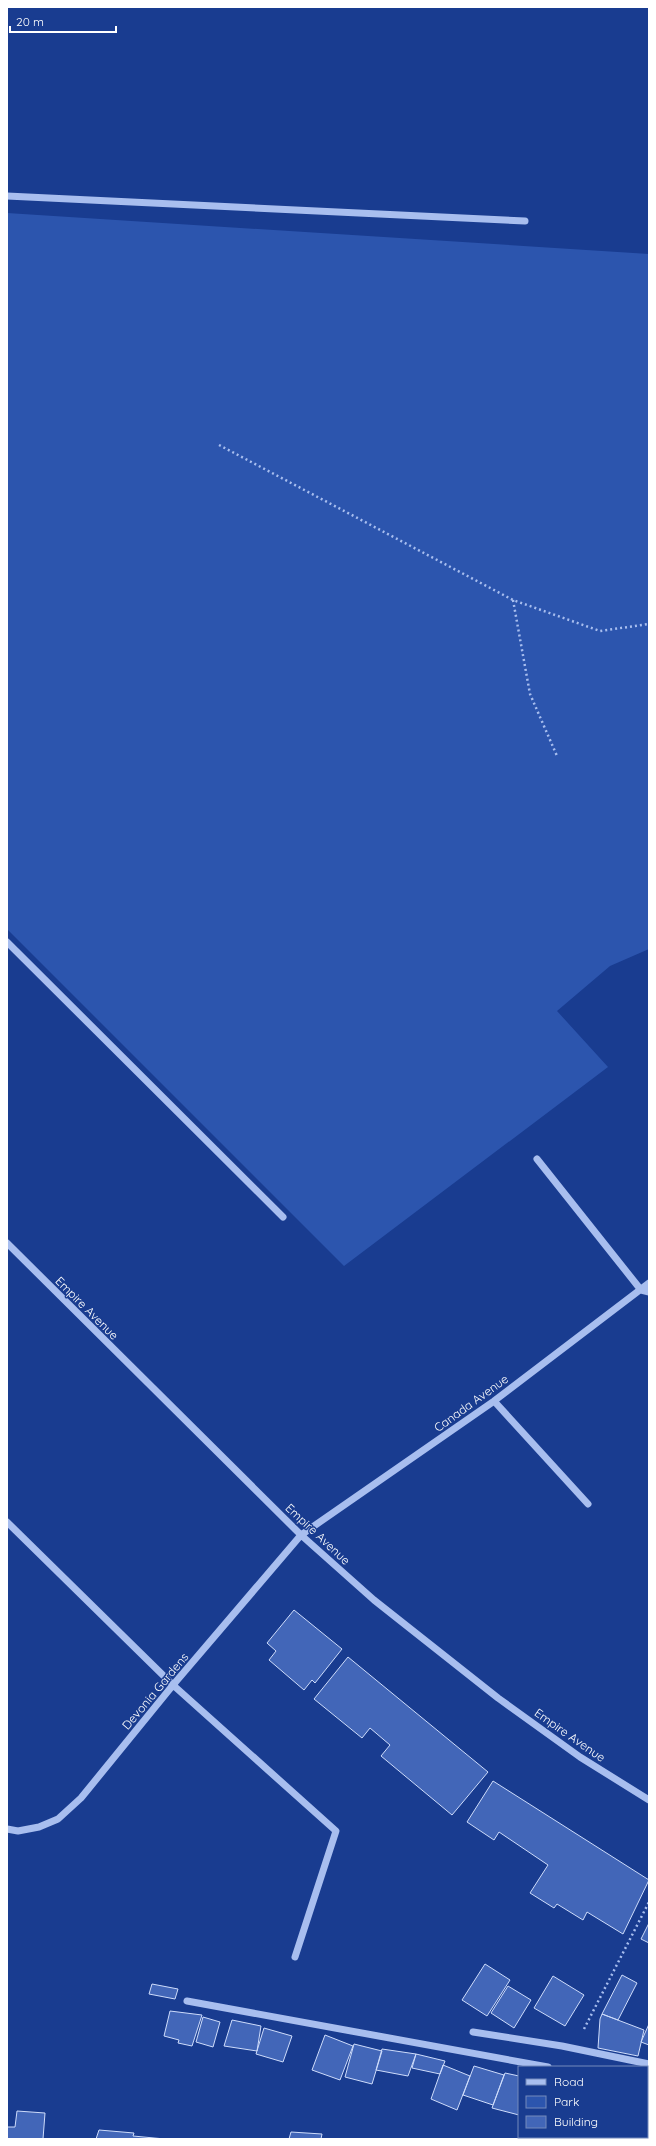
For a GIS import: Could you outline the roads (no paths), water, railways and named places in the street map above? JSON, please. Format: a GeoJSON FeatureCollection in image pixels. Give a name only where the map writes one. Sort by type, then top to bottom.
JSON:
{"type":"FeatureCollection","features":[{"type":"Feature","properties":{"kind":"street"},"geometry":{"type":"LineString","coordinates":[[7,196],[525,222]]}},
{"type":"Feature","properties":{"kind":"street"},"geometry":{"type":"LineString","coordinates":[[7,943],[282,1217]]}},
{"type":"Feature","properties":{"kind":"street"},"geometry":{"type":"LineString","coordinates":[[537,1159],[641,1290],[649,1292]]}},
{"type":"Feature","properties":{"kind":"street","name":"Empire Avenue"},"geometry":{"type":"LineString","coordinates":[[7,1243],[301,1535],[374,1600],[498,1698],[580,1757],[649,1800]]}},
{"type":"Feature","properties":{"kind":"street","name":"Canada Avenue"},"geometry":{"type":"LineString","coordinates":[[301,1535],[494,1401],[649,1284]]}},
{"type":"Feature","properties":{"kind":"street"},"geometry":{"type":"LineString","coordinates":[[494,1401],[588,1504]]}},
{"type":"Feature","properties":{"kind":"street"},"geometry":{"type":"LineString","coordinates":[[7,1522],[173,1686],[336,1831],[295,1957]]}},
{"type":"Feature","properties":{"kind":"street","name":"Devonia Gardens"},"geometry":{"type":"LineString","coordinates":[[7,1829],[18,1830],[39,1827],[58,1819],[81,1798],[173,1686],[301,1535]]}},
{"type":"Feature","properties":{"kind":"street"},"geometry":{"type":"LineString","coordinates":[[186,2001],[543,2066]]}},
{"type":"Feature","properties":{"kind":"street"},"geometry":{"type":"LineString","coordinates":[[473,2032],[574,2049],[649,2064]]}}]}
